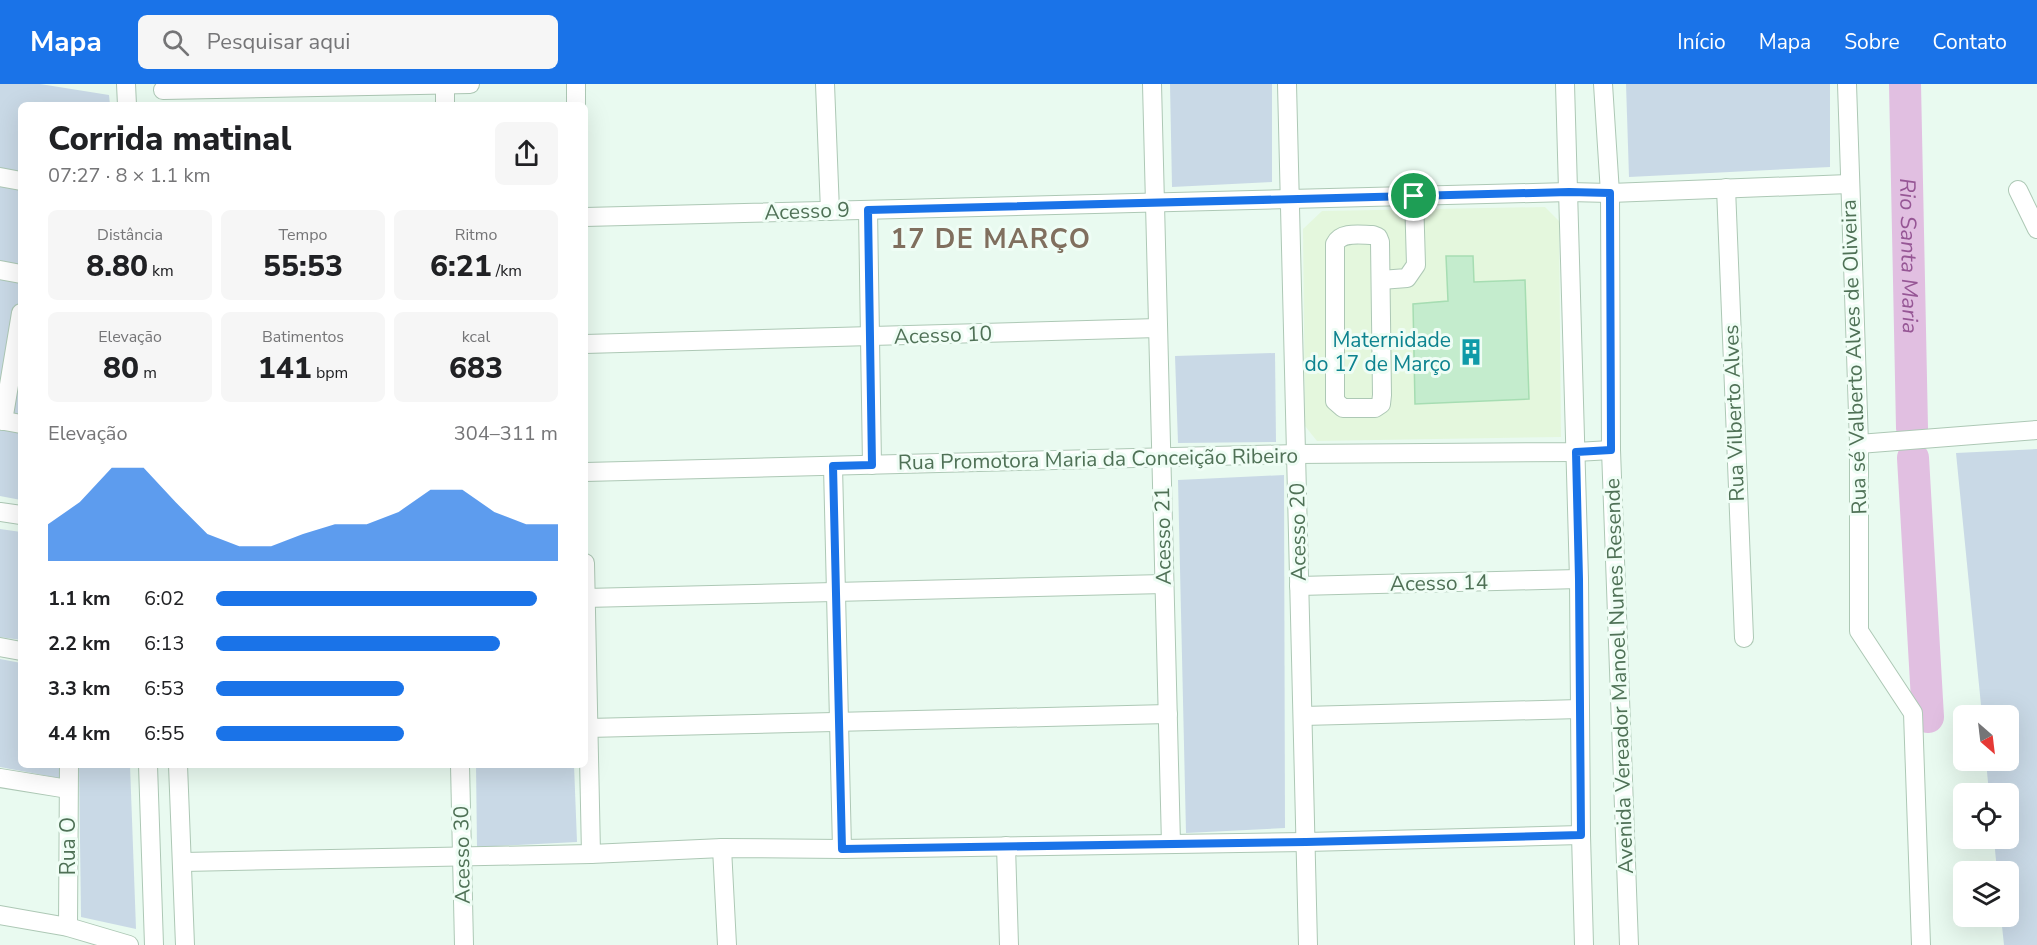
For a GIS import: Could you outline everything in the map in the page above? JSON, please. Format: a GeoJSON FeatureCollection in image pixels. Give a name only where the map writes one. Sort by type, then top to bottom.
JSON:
{"type":"FeatureCollection","features":[{"type":"Feature","properties":{"kind":"street"},"geometry":{"type":"LineString","coordinates":[[126,84],[127,102]]}},
{"type":"Feature","properties":{"kind":"street"},"geometry":{"type":"LineString","coordinates":[[445,84],[445,102]]}},
{"type":"Feature","properties":{"kind":"street"},"geometry":{"type":"LineString","coordinates":[[163,93],[470,84]]}},
{"type":"Feature","properties":{"kind":"street"},"geometry":{"type":"LineString","coordinates":[[576,84],[576,102]]}},
{"type":"Feature","properties":{"kind":"street"},"geometry":{"type":"LineString","coordinates":[[825,84],[830,211]]}},
{"type":"Feature","properties":{"kind":"street","name":"Acesso 21"},"geometry":{"type":"LineString","coordinates":[[1152,84],[1171,844]]}},
{"type":"Feature","properties":{"kind":"street","name":"Acesso 20"},"geometry":{"type":"LineString","coordinates":[[1287,84],[1308,945]]}},
{"type":"Feature","properties":{"kind":"street"},"geometry":{"type":"LineString","coordinates":[[1565,84],[1579,579],[1584,945]]}},
{"type":"Feature","properties":{"kind":"street","name":"Avenida Vereador Manoel Nunes Resende"},"geometry":{"type":"LineString","coordinates":[[1603,84],[1610,193],[1611,450],[1629,945]]}},
{"type":"Feature","properties":{"kind":"street","name":"Rua sé Valberto Alves de Oliveira"},"geometry":{"type":"LineString","coordinates":[[1847,84],[1859,444],[1859,631],[1913,713],[1921,945]]}},
{"type":"Feature","properties":{"kind":"street"},"geometry":{"type":"LineString","coordinates":[[0,177],[18,180]]}},
{"type":"Feature","properties":{"kind":"street","name":"Acesso 9"},"geometry":{"type":"LineString","coordinates":[[588,217],[1569,192],[1610,193],[1849,183]]}},
{"type":"Feature","properties":{"kind":"street","name":"Rua Vilberto Alves"},"geometry":{"type":"LineString","coordinates":[[1726,188],[1744,638]]}},
{"type":"Feature","properties":{"kind":"street"},"geometry":{"type":"LineString","coordinates":[[2018,190],[2037,229]]}},
{"type":"Feature","properties":{"kind":"street"},"geometry":{"type":"LineString","coordinates":[[1381,280],[1407,278],[1416,265],[1414,196]]}},
{"type":"Feature","properties":{"kind":"street"},"geometry":{"type":"LineString","coordinates":[[868,210],[872,465]]}},
{"type":"Feature","properties":{"kind":"street"},"geometry":{"type":"LineString","coordinates":[[1373,235],[1378,237],[1381,280],[1381,404],[1375,408],[1343,408],[1335,401],[1335,244],[1337,239],[1342,236],[1373,235]]}},
{"type":"Feature","properties":{"kind":"street"},"geometry":{"type":"LineString","coordinates":[[0,270],[18,273]]}},
{"type":"Feature","properties":{"kind":"street","name":"Acesso 10"},"geometry":{"type":"LineString","coordinates":[[588,344],[1158,328]]}},
{"type":"Feature","properties":{"kind":"street"},"geometry":{"type":"LineString","coordinates":[[8,422],[18,338]]}},
{"type":"Feature","properties":{"kind":"street"},"geometry":{"type":"LineString","coordinates":[[1859,444],[2037,430]]}},
{"type":"Feature","properties":{"kind":"street","name":"Rua Promotora Maria da Conceição Ribeiro"},"geometry":{"type":"LineString","coordinates":[[588,472],[1296,454],[1611,450]]}},
{"type":"Feature","properties":{"kind":"street"},"geometry":{"type":"LineString","coordinates":[[833,466],[842,849]]}},
{"type":"Feature","properties":{"kind":"street"},"geometry":{"type":"LineString","coordinates":[[0,512],[18,515]]}},
{"type":"Feature","properties":{"kind":"street","name":"Acesso 14"},"geometry":{"type":"LineString","coordinates":[[1299,586],[1579,579]]}},
{"type":"Feature","properties":{"kind":"street"},"geometry":{"type":"LineString","coordinates":[[588,598],[1164,584]]}},
{"type":"Feature","properties":{"kind":"street"},"geometry":{"type":"LineString","coordinates":[[0,647],[18,650]]}},
{"type":"Feature","properties":{"kind":"street"},"geometry":{"type":"LineString","coordinates":[[1303,716],[1580,709]]}},
{"type":"Feature","properties":{"kind":"street"},"geometry":{"type":"LineString","coordinates":[[591,854],[588,728],[1168,714]]}},
{"type":"Feature","properties":{"kind":"street","name":"Rua O"},"geometry":{"type":"LineString","coordinates":[[68,927],[69,768]]}},
{"type":"Feature","properties":{"kind":"street"},"geometry":{"type":"LineString","coordinates":[[148,768],[154,945]]}},
{"type":"Feature","properties":{"kind":"street"},"geometry":{"type":"LineString","coordinates":[[178,768],[185,945]]}},
{"type":"Feature","properties":{"kind":"street","name":"Acesso 30"},"geometry":{"type":"LineString","coordinates":[[460,768],[464,945]]}},
{"type":"Feature","properties":{"kind":"street"},"geometry":{"type":"LineString","coordinates":[[0,778],[68,789]]}},
{"type":"Feature","properties":{"kind":"street"},"geometry":{"type":"LineString","coordinates":[[183,862],[591,854],[722,848],[842,849],[1306,842],[1581,835]]}},
{"type":"Feature","properties":{"kind":"street"},"geometry":{"type":"LineString","coordinates":[[1006,846],[1010,945]]}},
{"type":"Feature","properties":{"kind":"street"},"geometry":{"type":"LineString","coordinates":[[722,848],[727,945]]}},
{"type":"Feature","properties":{"kind":"street"},"geometry":{"type":"LineString","coordinates":[[0,915],[68,927],[129,945]]}},
{"type":"Feature","properties":{"kind":"shaded area"},"geometry":{"type":"Polygon","coordinates":[[[0,84],[40,84],[109,95],[110,102],[18,102],[18,499],[0,496],[0,84]]]}},
{"type":"Feature","properties":{"kind":"shaded area"},"geometry":{"type":"Polygon","coordinates":[[[1170,84],[1272,84],[1272,182],[1172,187],[1170,84]]]}},
{"type":"Feature","properties":{"kind":"shaded area"},"geometry":{"type":"Polygon","coordinates":[[[1626,84],[1830,84],[1830,167],[1629,177],[1626,84]]]}},
{"type":"Feature","properties":{"kind":"shaded area"},"geometry":{"type":"Polygon","coordinates":[[[1545,207],[1559,221],[1561,437],[1317,441],[1305,426],[1303,229],[1322,211],[1545,207]]]}},
{"type":"Feature","properties":{"kind":"shaded area"},"geometry":{"type":"Polygon","coordinates":[[[1275,353],[1276,442],[1178,443],[1175,356],[1275,353]]]}},
{"type":"Feature","properties":{"kind":"shaded area"},"geometry":{"type":"Polygon","coordinates":[[[2037,449],[2037,945],[2004,945],[2002,927],[2019,927],[2019,861],[1996,861],[1995,849],[2019,849],[2019,783],[1988,783],[1987,771],[2019,771],[2019,705],[1981,705],[1956,453],[2037,449]]]}},
{"type":"Feature","properties":{"kind":"shaded area"},"geometry":{"type":"Polygon","coordinates":[[[1284,475],[1285,828],[1186,833],[1178,480],[1284,475]]]}},
{"type":"Feature","properties":{"kind":"shaded area"},"geometry":{"type":"Polygon","coordinates":[[[0,529],[18,532],[18,640],[0,637],[0,529]]]}},
{"type":"Feature","properties":{"kind":"shaded area"},"geometry":{"type":"Polygon","coordinates":[[[0,659],[18,662],[18,768],[59,768],[59,778],[0,767],[0,659]]]}},
{"type":"Feature","properties":{"kind":"shaded area"},"geometry":{"type":"Polygon","coordinates":[[[79,768],[130,768],[136,929],[81,917],[79,768]]]}},
{"type":"Feature","properties":{"kind":"shaded area"},"geometry":{"type":"Polygon","coordinates":[[[476,768],[574,768],[577,842],[477,847],[476,768]]]}},
{"type":"Feature","properties":{"kind":"building","name":"Maternidade do 17 de Março"},"geometry":{"type":"Polygon","coordinates":[[[1446,256],[1473,256],[1474,282],[1525,280],[1529,399],[1415,404],[1413,304],[1448,301],[1446,256]]]}},
{"type":"Feature","properties":{"kind":"waterway","name":"Rio Santa Maria"},"geometry":{"type":"LineString","coordinates":[[1905,84],[1912,428]]}},
{"type":"Feature","properties":{"kind":"waterway","name":"Rio Santa Maria"},"geometry":{"type":"LineString","coordinates":[[1913,458],[1928,717]]}},
{"type":"Feature","properties":{"kind":"place","name":"Maternidade do 17 de Março"},"geometry":{"type":"Point","coordinates":[1471,352]}},
{"type":"Feature","properties":{"kind":"district","name":"17 DE MARÇO"},"geometry":{"type":"Point","coordinates":[991,239]}},
{"type":"Feature","properties":{"kind":"route"},"geometry":{"type":"LineString","coordinates":[[1610,193],[1611,450],[1576,452],[1581,835],[842,849],[833,466],[872,465],[868,210],[1414,196],[1610,193]]}}]}
